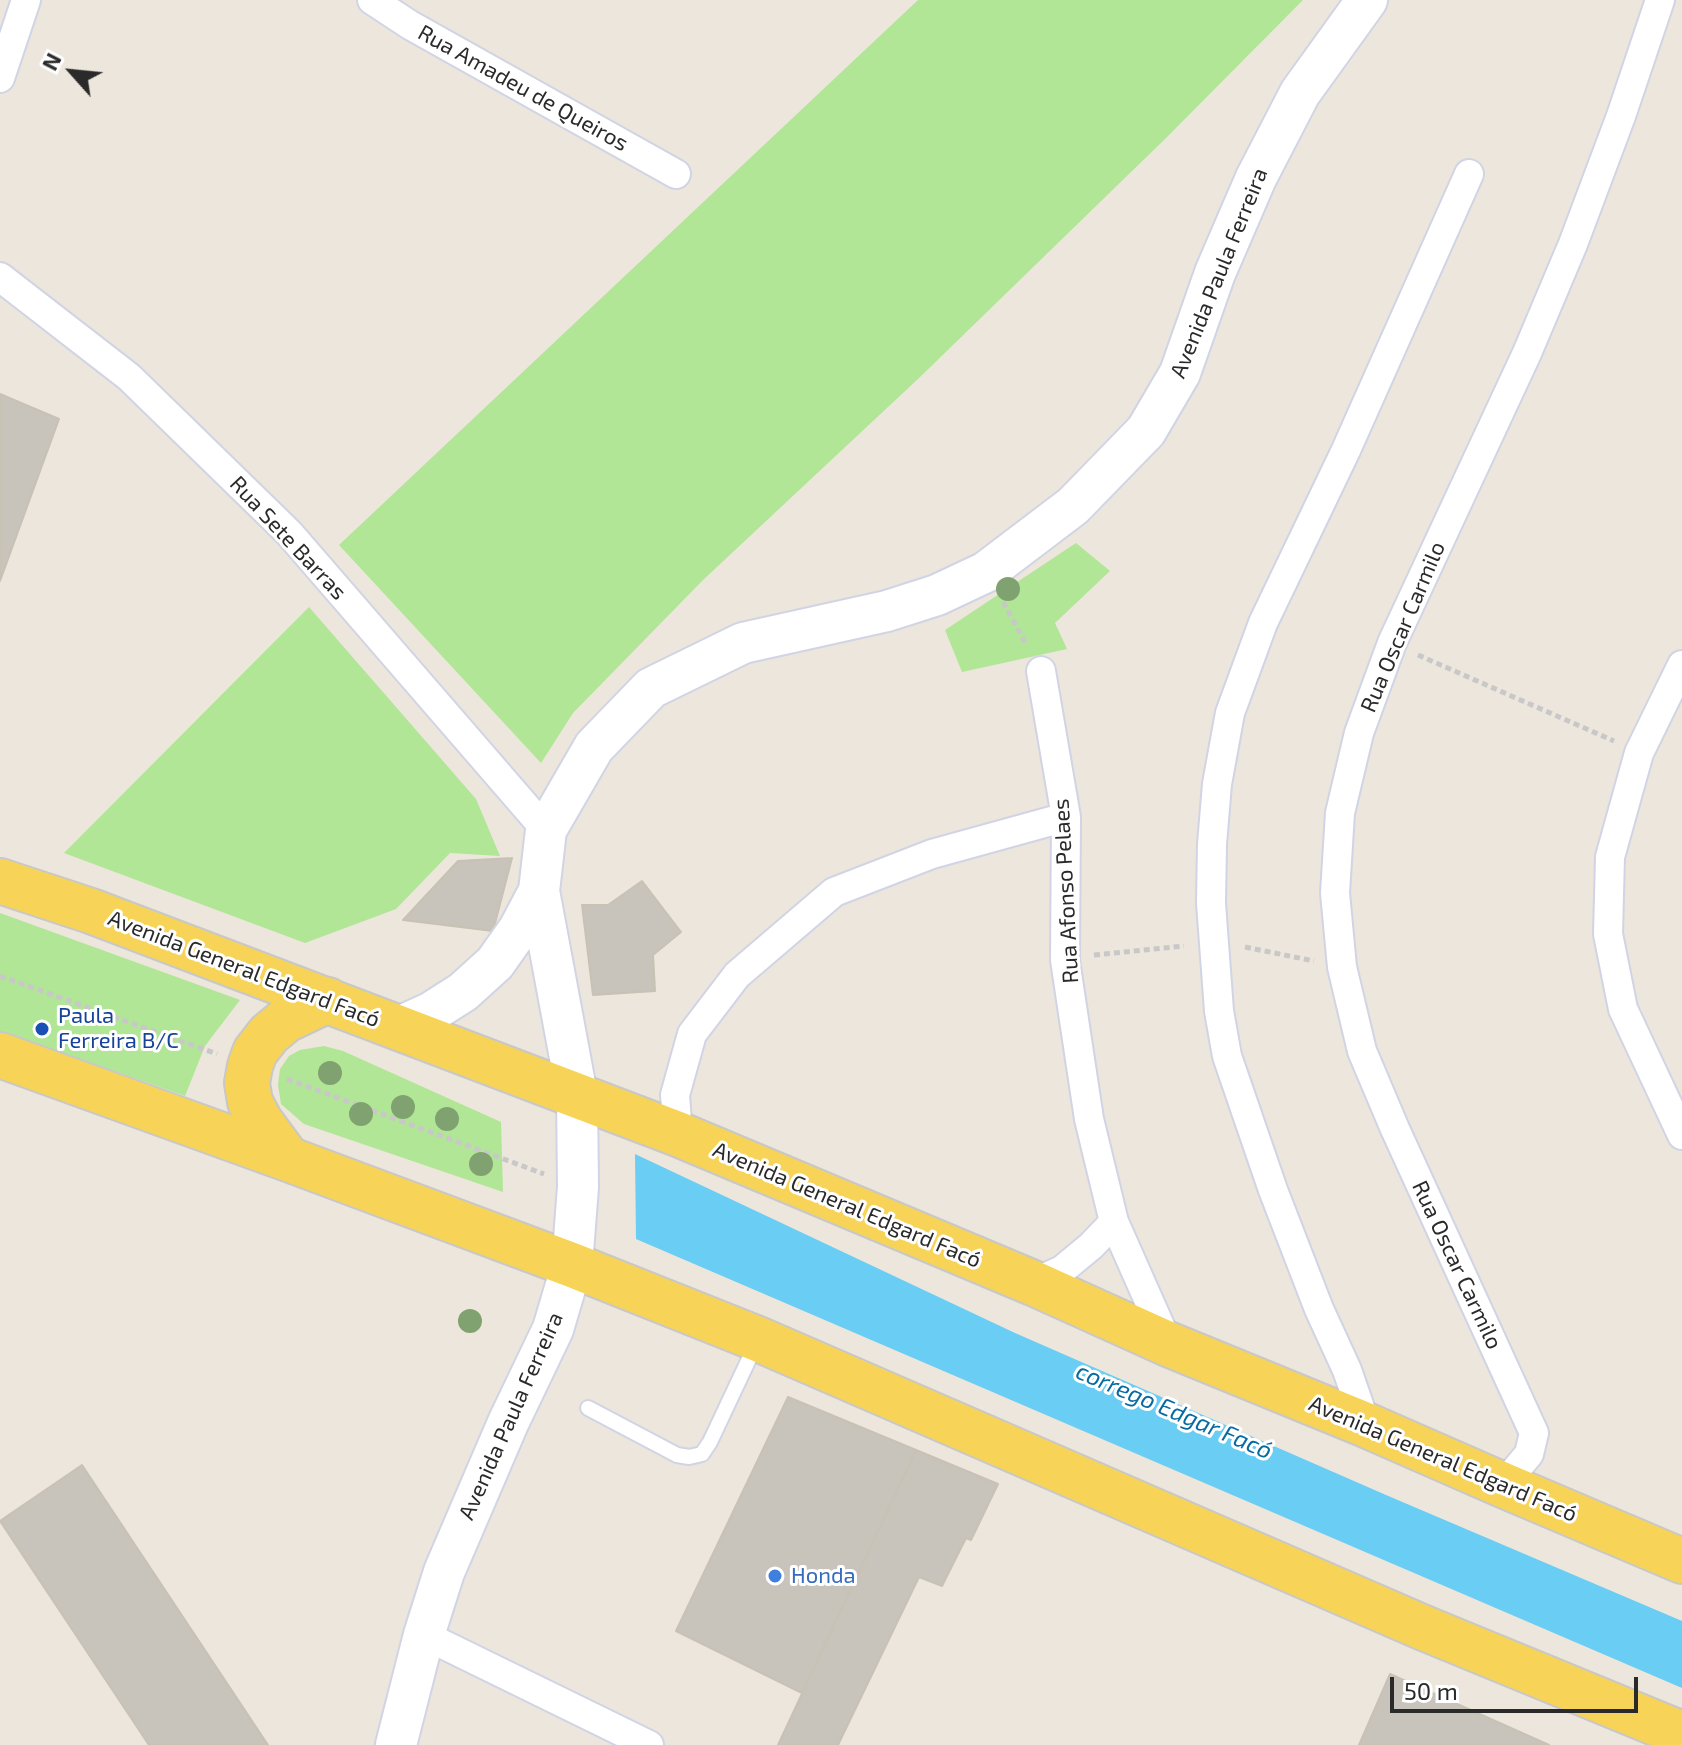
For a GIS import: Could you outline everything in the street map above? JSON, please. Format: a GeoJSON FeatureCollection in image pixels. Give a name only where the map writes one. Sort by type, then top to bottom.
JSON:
{"type":"FeatureCollection","features":[{"type":"Feature","properties":{"kind":"main road","name":"Avenida Paula Ferreira"},"geometry":{"type":"LineString","coordinates":[[396,1745],[424,1635],[444,1572],[508,1423],[553,1329],[572,1265],[578,1187],[577,1095],[539,891],[546,830],[594,747],[651,688],[743,643],[887,611],[937,595],[986,572],[1073,506],[1146,431],[1180,373],[1215,273],[1256,178],[1300,93],[1367,0]]}},
{"type":"Feature","properties":{"kind":"main road","name":"Avenida General Edgard Facó"},"geometry":{"type":"LineString","coordinates":[[0,881],[91,911],[678,1134],[1682,1561]]}},
{"type":"Feature","properties":{"kind":"main road","name":"Avenida Paula Ferreira"},"geometry":{"type":"LineString","coordinates":[[399,1027],[430,1013],[463,992],[495,963],[519,929],[539,891]]}},
{"type":"Feature","properties":{"kind":"main road"},"geometry":{"type":"LineString","coordinates":[[288,1159],[250,1102],[247,1083],[250,1066],[255,1052],[269,1034],[286,1020],[328,1000]]}},
{"type":"Feature","properties":{"kind":"main road"},"geometry":{"type":"LineString","coordinates":[[0,1055],[572,1265],[758,1339],[1424,1628],[1682,1734]]}},
{"type":"Feature","properties":{"kind":"street"},"geometry":{"type":"LineString","coordinates":[[0,78],[26,0]]}},
{"type":"Feature","properties":{"kind":"street","name":"Rua Amadeu de Queiros"},"geometry":{"type":"LineString","coordinates":[[372,0],[410,25],[676,174]]}},
{"type":"Feature","properties":{"kind":"street","name":"Rua Oscar Carmilo"},"geometry":{"type":"LineString","coordinates":[[1503,1485],[1529,1454],[1534,1433],[1362,1051],[1342,967],[1335,893],[1340,813],[1359,733],[1392,643],[1527,353],[1573,244],[1660,0]]}},
{"type":"Feature","properties":{"kind":"street"},"geometry":{"type":"LineString","coordinates":[[1366,1425],[1347,1370],[1319,1309],[1273,1190],[1227,1056],[1219,1011],[1211,903],[1212,844],[1217,784],[1230,713],[1263,623],[1346,450],[1469,174]]}},
{"type":"Feature","properties":{"kind":"street","name":"Rua Sete Barras"},"geometry":{"type":"LineString","coordinates":[[0,277],[129,377],[289,533],[546,830]]}},
{"type":"Feature","properties":{"kind":"street"},"geometry":{"type":"LineString","coordinates":[[1682,665],[1639,753],[1610,857],[1608,934],[1623,1009],[1682,1135]]}},
{"type":"Feature","properties":{"kind":"street","name":"Rua Afonso Pelaes"},"geometry":{"type":"LineString","coordinates":[[1041,671],[1066,817],[1065,960],[1089,1119],[1114,1222],[1168,1344]]}},
{"type":"Feature","properties":{"kind":"street"},"geometry":{"type":"LineString","coordinates":[[678,1134],[675,1095],[692,1034],[737,975],[834,892],[932,854],[1066,817]]}},
{"type":"Feature","properties":{"kind":"street"},"geometry":{"type":"LineString","coordinates":[[1033,1283],[1062,1270],[1114,1222]]}},
{"type":"Feature","properties":{"kind":"street"},"geometry":{"type":"LineString","coordinates":[[424,1635],[649,1745]]}},
{"type":"Feature","properties":{"kind":"lane"},"geometry":{"type":"LineString","coordinates":[[588,1408],[677,1455],[689,1457],[702,1454],[758,1339]]}},
{"type":"Feature","properties":{"kind":"path"},"geometry":{"type":"LineString","coordinates":[[986,572],[1041,671]]}},
{"type":"Feature","properties":{"kind":"path"},"geometry":{"type":"LineString","coordinates":[[1392,643],[1639,753]]}},
{"type":"Feature","properties":{"kind":"green space"},"geometry":{"type":"Polygon","coordinates":[[[918,0],[1303,0],[919,378],[703,580],[573,713],[541,763],[339,545],[918,0]]]}},
{"type":"Feature","properties":{"kind":"green space"},"geometry":{"type":"Polygon","coordinates":[[[1076,543],[1110,571],[1055,623],[1067,649],[962,672],[945,630],[1076,543]]]}},
{"type":"Feature","properties":{"kind":"green space"},"geometry":{"type":"Polygon","coordinates":[[[309,607],[476,799],[500,856],[450,853],[396,909],[305,943],[64,853],[309,607]]]}},
{"type":"Feature","properties":{"kind":"green space"},"geometry":{"type":"Polygon","coordinates":[[[0,913],[240,1000],[205,1046],[185,1096],[0,1031],[0,913]]]}},
{"type":"Feature","properties":{"kind":"green space"},"geometry":{"type":"Polygon","coordinates":[[[324,1046],[343,1051],[501,1122],[503,1192],[304,1124],[281,1104],[278,1085],[280,1069],[289,1056],[300,1050],[324,1046]]]}},
{"type":"Feature","properties":{"kind":"water","name":"corrego Edgar Facó"},"geometry":{"type":"Polygon","coordinates":[[[635,1154],[1015,1333],[1682,1621],[1682,1688],[636,1239],[635,1154]]]}},
{"type":"Feature","properties":{"kind":"building"},"geometry":{"type":"Polygon","coordinates":[[[0,394],[59,419],[0,581],[0,394]]]}},
{"type":"Feature","properties":{"kind":"building"},"geometry":{"type":"Polygon","coordinates":[[[512,858],[493,931],[403,920],[458,861],[512,858]]]}},
{"type":"Feature","properties":{"kind":"building"},"geometry":{"type":"Polygon","coordinates":[[[642,881],[681,932],[653,955],[655,991],[593,995],[582,905],[608,905],[642,881]]]}},
{"type":"Feature","properties":{"kind":"building"},"geometry":{"type":"Polygon","coordinates":[[[788,1397],[916,1450],[802,1693],[676,1631],[788,1397]]]}},
{"type":"Feature","properties":{"kind":"building"},"geometry":{"type":"Polygon","coordinates":[[[916,1450],[998,1484],[971,1540],[966,1538],[942,1586],[919,1577],[838,1745],[778,1745],[916,1450]]]}},
{"type":"Feature","properties":{"kind":"building"},"geometry":{"type":"Polygon","coordinates":[[[82,1465],[268,1745],[149,1745],[0,1521],[82,1465]]]}},
{"type":"Feature","properties":{"kind":"building"},"geometry":{"type":"Polygon","coordinates":[[[1390,1674],[1549,1745],[1359,1745],[1390,1674]]]}},
{"type":"Feature","properties":{"kind":"place","name":"Paula Ferreira B/C"},"geometry":{"type":"Point","coordinates":[42,1029]}},
{"type":"Feature","properties":{"kind":"place","name":"Honda"},"geometry":{"type":"Point","coordinates":[775,1576]}}]}
